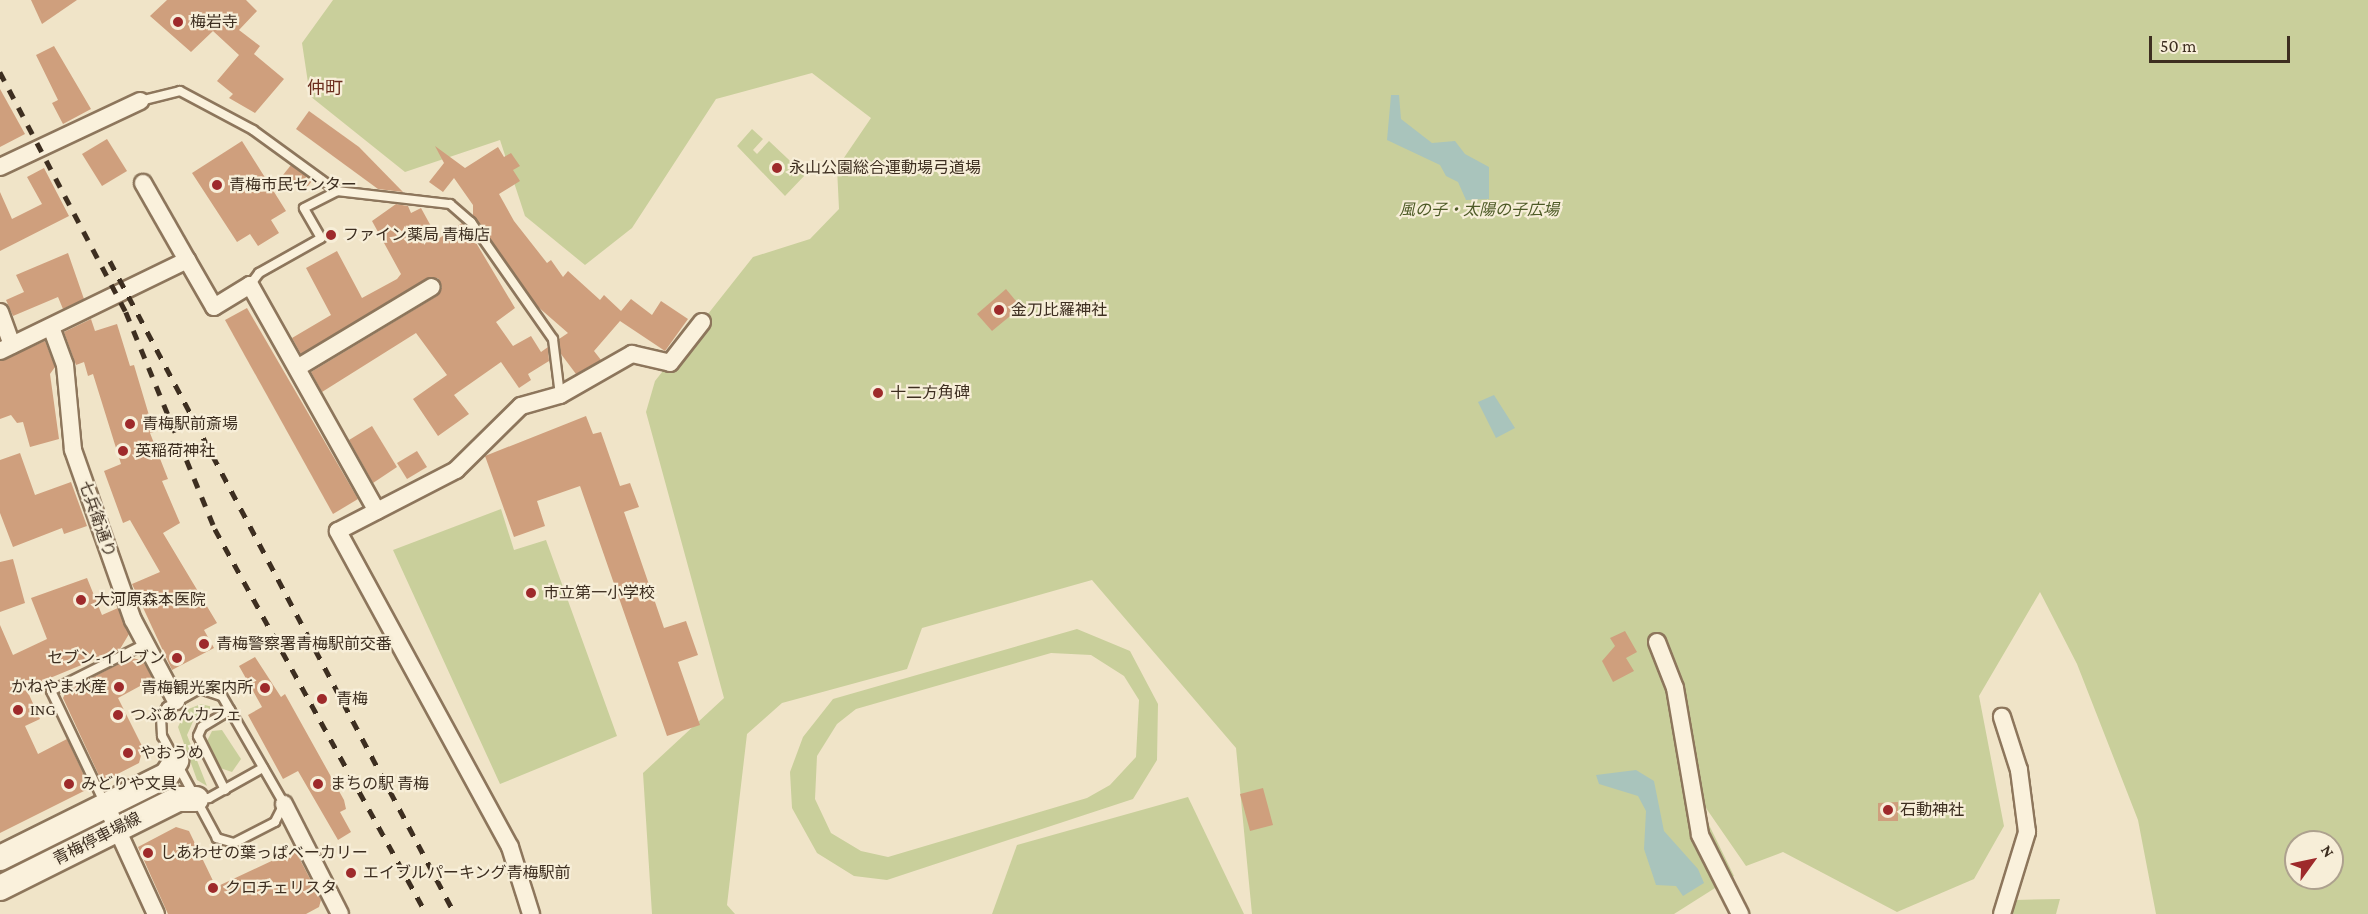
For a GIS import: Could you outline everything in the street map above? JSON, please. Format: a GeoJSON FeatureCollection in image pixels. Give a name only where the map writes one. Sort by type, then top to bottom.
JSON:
{"type":"FeatureCollection","features":[{"type":"Feature","properties":{"kind":"main road","name":"青梅停車場線"},"geometry":{"type":"LineString","coordinates":[[0,858],[167,775],[176,761]]}},
{"type":"Feature","properties":{"kind":"main road","name":"青梅停車場線"},"geometry":{"type":"LineString","coordinates":[[0,888],[178,799],[196,799]]}},
{"type":"Feature","properties":{"kind":"street"},"geometry":{"type":"LineString","coordinates":[[0,167],[140,101]]}},
{"type":"Feature","properties":{"kind":"street"},"geometry":{"type":"LineString","coordinates":[[143,183],[214,307],[250,285],[377,511]]}},
{"type":"Feature","properties":{"kind":"street"},"geometry":{"type":"LineString","coordinates":[[0,312],[6,348],[187,260]]}},
{"type":"Feature","properties":{"kind":"street"},"geometry":{"type":"LineString","coordinates":[[297,368],[432,287]]}},
{"type":"Feature","properties":{"kind":"street"},"geometry":{"type":"LineString","coordinates":[[531,914],[510,847],[338,531],[456,470],[521,406],[560,395],[632,354],[670,363],[702,322]]}},
{"type":"Feature","properties":{"kind":"street","name":"七兵衛通り"},"geometry":{"type":"LineString","coordinates":[[51,327],[65,365],[73,450],[145,644],[176,701]]}},
{"type":"Feature","properties":{"kind":"street"},"geometry":{"type":"LineString","coordinates":[[1657,642],[1675,688],[1700,835],[1740,914]]}},
{"type":"Feature","properties":{"kind":"street"},"geometry":{"type":"LineString","coordinates":[[2002,717],[2019,770],[2027,832],[2002,914]]}},
{"type":"Feature","properties":{"kind":"street"},"geometry":{"type":"LineString","coordinates":[[284,804],[340,914]]}},
{"type":"Feature","properties":{"kind":"street"},"geometry":{"type":"LineString","coordinates":[[106,805],[156,914]]}},
{"type":"Feature","properties":{"kind":"lane"},"geometry":{"type":"LineString","coordinates":[[140,101],[180,91],[253,130],[338,191],[450,204],[463,214],[553,339],[560,395]]}},
{"type":"Feature","properties":{"kind":"lane"},"geometry":{"type":"LineString","coordinates":[[250,285],[259,273],[321,238],[304,208],[338,191]]}},
{"type":"Feature","properties":{"kind":"lane"},"geometry":{"type":"LineString","coordinates":[[106,805],[51,691],[145,644]]}},
{"type":"Feature","properties":{"kind":"lane"},"geometry":{"type":"LineString","coordinates":[[209,688],[230,710],[284,804],[275,822],[225,844],[196,799],[176,761],[161,724],[161,716],[176,701],[209,688]]}},
{"type":"Feature","properties":{"kind":"lane"},"geometry":{"type":"LineString","coordinates":[[225,789],[198,736],[202,727],[230,710]]}},
{"type":"Feature","properties":{"kind":"lane"},"geometry":{"type":"LineString","coordinates":[[196,799],[225,789],[263,768]]}},
{"type":"Feature","properties":{"kind":"green space","name":"風の子・太陽の子広場"},"geometry":{"type":"Polygon","coordinates":[[[333,0],[2368,0],[2368,914],[2156,914],[2138,820],[2077,664],[2040,592],[1979,696],[2004,826],[1974,879],[1897,912],[1783,852],[1746,866],[1688,782],[1734,876],[1674,914],[1252,914],[1236,748],[1092,580],[922,628],[907,669],[782,703],[747,734],[727,905],[735,914],[652,914],[643,773],[724,698],[646,412],[655,381],[753,257],[810,239],[839,209],[837,168],[871,118],[812,73],[716,99],[632,228],[585,265],[525,216],[500,140],[405,172],[310,96],[302,43],[333,0]]]}},
{"type":"Feature","properties":{"kind":"green space","name":"永山公園総合運動場弓道場"},"geometry":{"type":"Polygon","coordinates":[[[752,129],[763,139],[753,150],[757,154],[769,141],[805,175],[785,196],[737,146],[752,129]]]}},
{"type":"Feature","properties":{"kind":"green space"},"geometry":{"type":"Polygon","coordinates":[[[501,509],[514,550],[546,540],[617,736],[500,784],[393,550],[501,509]]]}},
{"type":"Feature","properties":{"kind":"green space"},"geometry":{"type":"Polygon","coordinates":[[[1077,629],[1130,651],[1158,704],[1157,760],[1133,799],[887,880],[854,876],[817,853],[792,808],[790,772],[803,737],[833,699],[1077,629]],[[1051,653],[856,709],[837,724],[817,756],[815,799],[831,833],[861,851],[888,857],[1087,798],[1110,785],[1136,757],[1139,700],[1124,676],[1091,655],[1051,653]]]}},
{"type":"Feature","properties":{"kind":"green space"},"geometry":{"type":"Polygon","coordinates":[[[201,704],[213,707],[195,717],[187,735],[207,786],[197,780],[178,727],[186,710],[201,704]]]}},
{"type":"Feature","properties":{"kind":"green space"},"geometry":{"type":"Polygon","coordinates":[[[222,730],[241,759],[232,772],[220,768],[207,741],[212,731],[222,730]]]}},
{"type":"Feature","properties":{"kind":"green space"},"geometry":{"type":"Polygon","coordinates":[[[1188,797],[1244,914],[992,914],[1017,845],[1188,797]]]}},
{"type":"Feature","properties":{"kind":"green space"},"geometry":{"type":"Polygon","coordinates":[[[101,821],[102,824],[15,865],[14,863],[101,821]]]}},
{"type":"Feature","properties":{"kind":"green space"},"geometry":{"type":"Polygon","coordinates":[[[2060,899],[2056,914],[2009,914],[2015,900],[2060,899]]]}},
{"type":"Feature","properties":{"kind":"water"},"geometry":{"type":"Polygon","coordinates":[[[1391,95],[1399,95],[1401,119],[1432,143],[1455,141],[1465,154],[1489,167],[1489,199],[1466,200],[1458,182],[1446,176],[1440,165],[1387,140],[1391,95]]]}},
{"type":"Feature","properties":{"kind":"water"},"geometry":{"type":"Polygon","coordinates":[[[1494,395],[1515,428],[1496,438],[1478,402],[1494,395]]]}},
{"type":"Feature","properties":{"kind":"water"},"geometry":{"type":"Polygon","coordinates":[[[1636,770],[1654,781],[1664,831],[1698,869],[1704,883],[1683,896],[1676,886],[1656,885],[1644,849],[1646,811],[1638,796],[1599,784],[1596,775],[1636,770]]]}},
{"type":"Feature","properties":{"kind":"building"},"geometry":{"type":"Polygon","coordinates":[[[31,0],[77,0],[42,24],[31,0]]]}},
{"type":"Feature","properties":{"kind":"building"},"geometry":{"type":"Polygon","coordinates":[[[167,0],[246,0],[257,11],[239,30],[260,46],[254,54],[284,79],[255,113],[229,98],[233,94],[217,81],[239,55],[213,31],[191,52],[150,16],[167,0]]]}},
{"type":"Feature","properties":{"kind":"building"},"geometry":{"type":"Polygon","coordinates":[[[54,46],[91,109],[63,124],[52,103],[58,100],[36,55],[54,46]]]}},
{"type":"Feature","properties":{"kind":"building"},"geometry":{"type":"Polygon","coordinates":[[[0,89],[25,134],[0,147],[0,89]]]}},
{"type":"Feature","properties":{"kind":"building"},"geometry":{"type":"Polygon","coordinates":[[[309,111],[359,147],[403,192],[378,189],[296,129],[309,111]]]}},
{"type":"Feature","properties":{"kind":"building"},"geometry":{"type":"Polygon","coordinates":[[[107,139],[127,171],[102,186],[82,154],[107,139]]]}},
{"type":"Feature","properties":{"kind":"building"},"geometry":{"type":"Polygon","coordinates":[[[242,141],[286,211],[271,220],[279,233],[258,246],[250,234],[237,242],[192,173],[242,141]]]}},
{"type":"Feature","properties":{"kind":"building"},"geometry":{"type":"Polygon","coordinates":[[[435,146],[465,168],[498,147],[504,157],[511,153],[520,166],[513,170],[520,181],[499,194],[514,221],[547,263],[551,260],[563,277],[568,271],[600,300],[604,295],[621,311],[631,299],[652,315],[661,301],[688,319],[665,351],[620,321],[594,351],[601,360],[576,374],[561,354],[559,339],[568,333],[537,306],[473,215],[473,205],[454,178],[443,192],[429,182],[444,163],[435,146]]]}},
{"type":"Feature","properties":{"kind":"building"},"geometry":{"type":"Polygon","coordinates":[[[291,165],[312,181],[304,191],[283,175],[291,165]]]}},
{"type":"Feature","properties":{"kind":"building"},"geometry":{"type":"Polygon","coordinates":[[[44,168],[69,216],[0,251],[0,192],[12,219],[42,204],[27,177],[44,168]]]}},
{"type":"Feature","properties":{"kind":"building"},"geometry":{"type":"Polygon","coordinates":[[[396,204],[408,206],[411,213],[421,208],[438,239],[462,223],[466,226],[515,308],[496,322],[513,346],[531,336],[541,352],[548,347],[549,361],[528,374],[531,380],[519,388],[501,362],[454,395],[469,414],[438,436],[413,399],[447,375],[416,333],[322,392],[311,372],[437,296],[442,287],[438,278],[427,278],[301,354],[292,338],[331,315],[306,268],[337,251],[362,298],[397,279],[401,274],[372,221],[396,204]]]}},
{"type":"Feature","properties":{"kind":"building"},"geometry":{"type":"Polygon","coordinates":[[[68,253],[84,299],[63,309],[58,297],[13,316],[6,300],[24,292],[16,275],[68,253]]]}},
{"type":"Feature","properties":{"kind":"building","name":"金刀比羅神社"},"geometry":{"type":"Polygon","coordinates":[[[1006,289],[1021,307],[992,331],[977,314],[1006,289]]]}},
{"type":"Feature","properties":{"kind":"building"},"geometry":{"type":"Polygon","coordinates":[[[247,308],[358,499],[333,514],[225,320],[247,308]]]}},
{"type":"Feature","properties":{"kind":"building"},"geometry":{"type":"Polygon","coordinates":[[[91,319],[95,331],[117,324],[130,366],[134,365],[154,432],[150,433],[168,479],[162,481],[180,523],[163,533],[217,623],[204,630],[214,648],[172,670],[132,584],[160,572],[130,520],[123,523],[104,471],[121,464],[93,374],[88,376],[84,362],[76,365],[64,332],[91,319]]]}},
{"type":"Feature","properties":{"kind":"building"},"geometry":{"type":"Polygon","coordinates":[[[45,341],[55,367],[50,374],[59,439],[30,447],[23,422],[17,423],[11,415],[0,419],[0,361],[45,341]]]}},
{"type":"Feature","properties":{"kind":"building"},"geometry":{"type":"Polygon","coordinates":[[[586,416],[593,434],[601,432],[620,486],[630,483],[639,507],[624,512],[664,628],[686,621],[698,655],[678,662],[700,725],[667,736],[580,486],[537,501],[545,526],[514,537],[485,456],[586,416]]]}},
{"type":"Feature","properties":{"kind":"building"},"geometry":{"type":"Polygon","coordinates":[[[372,426],[397,467],[373,483],[349,440],[372,426]]]}},
{"type":"Feature","properties":{"kind":"building"},"geometry":{"type":"Polygon","coordinates":[[[417,451],[427,467],[407,479],[397,463],[417,451]]]}},
{"type":"Feature","properties":{"kind":"building"},"geometry":{"type":"Polygon","coordinates":[[[20,453],[35,495],[71,482],[87,526],[64,534],[62,528],[13,547],[0,513],[0,460],[20,453]]]}},
{"type":"Feature","properties":{"kind":"building"},"geometry":{"type":"Polygon","coordinates":[[[13,559],[25,603],[0,612],[0,562],[13,559]]]}},
{"type":"Feature","properties":{"kind":"building"},"geometry":{"type":"Polygon","coordinates":[[[87,578],[102,615],[118,608],[129,634],[120,649],[26,688],[40,719],[25,726],[38,754],[67,739],[90,788],[0,833],[0,625],[13,655],[47,639],[31,598],[87,578]]]}},
{"type":"Feature","properties":{"kind":"building"},"geometry":{"type":"Polygon","coordinates":[[[1625,631],[1637,652],[1626,658],[1634,671],[1613,682],[1602,661],[1615,646],[1610,638],[1625,631]]]}},
{"type":"Feature","properties":{"kind":"building"},"geometry":{"type":"Polygon","coordinates":[[[255,657],[281,697],[285,694],[344,800],[346,809],[340,812],[351,832],[338,840],[298,771],[283,779],[248,715],[262,707],[239,666],[255,657]]]}},
{"type":"Feature","properties":{"kind":"building"},"geometry":{"type":"Polygon","coordinates":[[[131,658],[142,660],[153,679],[118,698],[143,748],[139,763],[102,782],[63,698],[67,690],[131,658]]]}},
{"type":"Feature","properties":{"kind":"building"},"geometry":{"type":"Polygon","coordinates":[[[1263,788],[1273,825],[1250,831],[1240,794],[1263,788]]]}},
{"type":"Feature","properties":{"kind":"building"},"geometry":{"type":"Polygon","coordinates":[[[1898,802],[1898,821],[1878,821],[1878,803],[1898,802]]]}},
{"type":"Feature","properties":{"kind":"building"},"geometry":{"type":"Polygon","coordinates":[[[176,827],[189,831],[216,887],[295,850],[321,900],[319,907],[306,914],[168,914],[138,847],[176,827]]]}},
{"type":"Feature","properties":{"kind":"railway"},"geometry":{"type":"LineString","coordinates":[[0,72],[126,312],[215,529],[427,914]]}},
{"type":"Feature","properties":{"kind":"railway"},"geometry":{"type":"LineString","coordinates":[[110,261],[455,914]]}},
{"type":"Feature","properties":{"kind":"place","name":"梅岩寺"},"geometry":{"type":"Point","coordinates":[178,22]}},
{"type":"Feature","properties":{"kind":"place","name":"永山公園総合運動場弓道場"},"geometry":{"type":"Point","coordinates":[777,168]}},
{"type":"Feature","properties":{"kind":"place","name":"青梅市民センター"},"geometry":{"type":"Point","coordinates":[217,185]}},
{"type":"Feature","properties":{"kind":"place","name":"ファイン薬局 青梅店"},"geometry":{"type":"Point","coordinates":[331,235]}},
{"type":"Feature","properties":{"kind":"place","name":"金刀比羅神社"},"geometry":{"type":"Point","coordinates":[999,310]}},
{"type":"Feature","properties":{"kind":"place","name":"十二方角碑"},"geometry":{"type":"Point","coordinates":[878,393]}},
{"type":"Feature","properties":{"kind":"place","name":"青梅駅前斎場"},"geometry":{"type":"Point","coordinates":[130,424]}},
{"type":"Feature","properties":{"kind":"place","name":"英稲荷神社"},"geometry":{"type":"Point","coordinates":[123,451]}},
{"type":"Feature","properties":{"kind":"place","name":"市立第一小学校"},"geometry":{"type":"Point","coordinates":[531,593]}},
{"type":"Feature","properties":{"kind":"place","name":"大河原森本医院"},"geometry":{"type":"Point","coordinates":[81,600]}},
{"type":"Feature","properties":{"kind":"place","name":"青梅警察署青梅駅前交番"},"geometry":{"type":"Point","coordinates":[204,644]}},
{"type":"Feature","properties":{"kind":"place","name":"セブン-イレブン"},"geometry":{"type":"Point","coordinates":[177,658]}},
{"type":"Feature","properties":{"kind":"place","name":"かねやま水産"},"geometry":{"type":"Point","coordinates":[119,687]}},
{"type":"Feature","properties":{"kind":"place","name":"青梅観光案内所"},"geometry":{"type":"Point","coordinates":[265,688]}},
{"type":"Feature","properties":{"kind":"place","name":"青梅"},"geometry":{"type":"Point","coordinates":[322,699]}},
{"type":"Feature","properties":{"kind":"place","name":"ING"},"geometry":{"type":"Point","coordinates":[18,710]}},
{"type":"Feature","properties":{"kind":"place","name":"つぶあんカフェ"},"geometry":{"type":"Point","coordinates":[118,715]}},
{"type":"Feature","properties":{"kind":"place","name":"やおうめ"},"geometry":{"type":"Point","coordinates":[128,753]}},
{"type":"Feature","properties":{"kind":"place","name":"みどりや文具"},"geometry":{"type":"Point","coordinates":[69,784]}},
{"type":"Feature","properties":{"kind":"place","name":"まちの駅 青梅"},"geometry":{"type":"Point","coordinates":[318,784]}},
{"type":"Feature","properties":{"kind":"place","name":"石動神社"},"geometry":{"type":"Point","coordinates":[1888,810]}},
{"type":"Feature","properties":{"kind":"place","name":"しあわせの葉っぱベーカリー"},"geometry":{"type":"Point","coordinates":[148,853]}},
{"type":"Feature","properties":{"kind":"place","name":"エイブルパーキング青梅駅前"},"geometry":{"type":"Point","coordinates":[351,873]}},
{"type":"Feature","properties":{"kind":"place","name":"クロチェリスタ"},"geometry":{"type":"Point","coordinates":[213,888]}},
{"type":"Feature","properties":{"kind":"district","name":"仲町"},"geometry":{"type":"Point","coordinates":[325,88]}}]}
